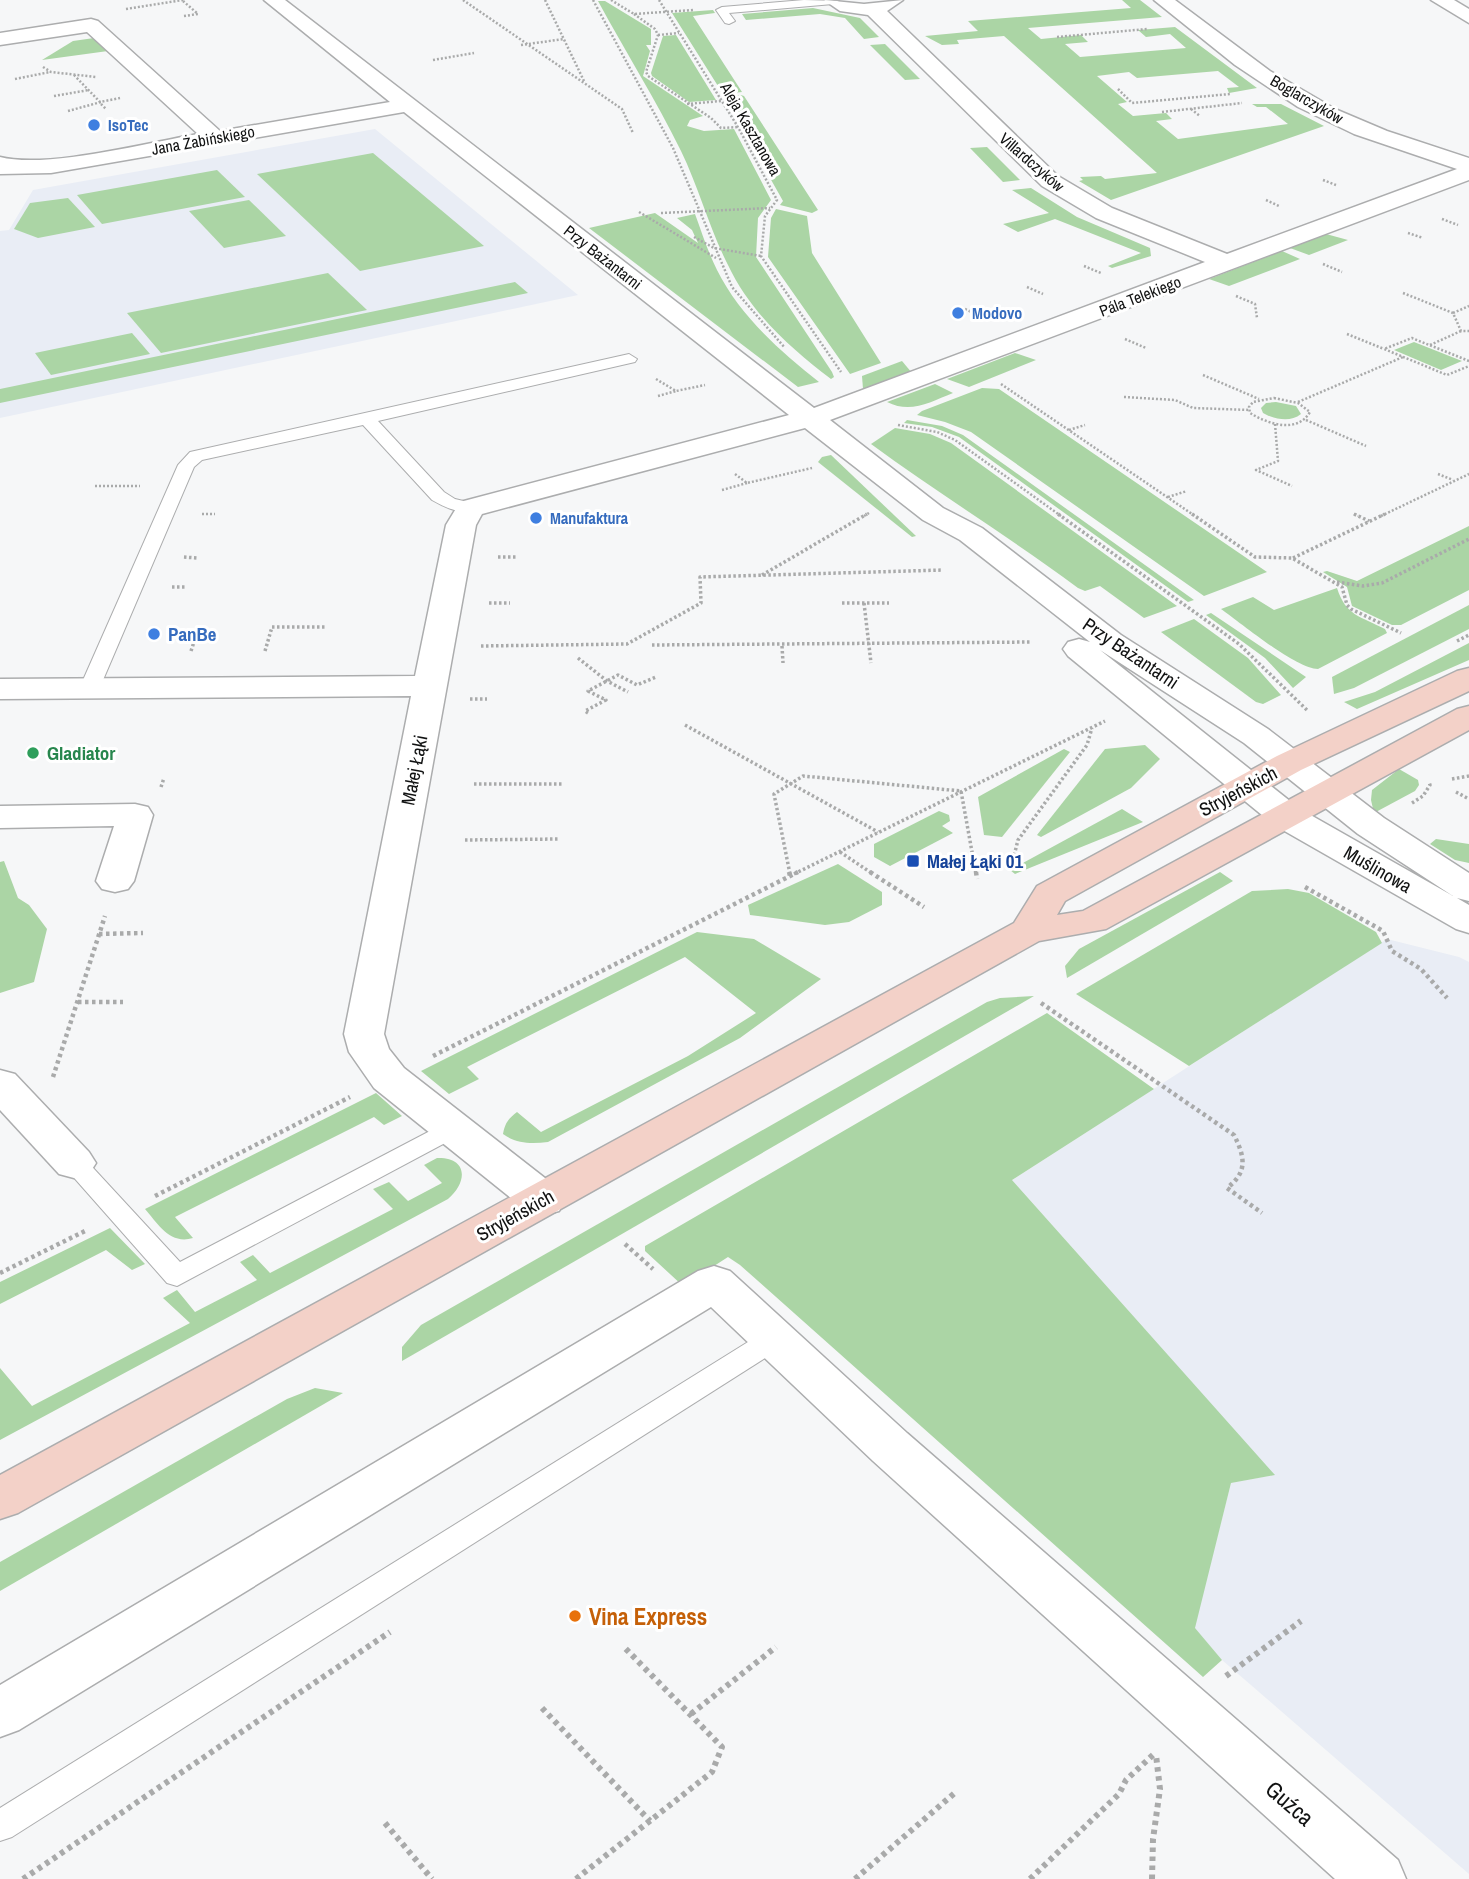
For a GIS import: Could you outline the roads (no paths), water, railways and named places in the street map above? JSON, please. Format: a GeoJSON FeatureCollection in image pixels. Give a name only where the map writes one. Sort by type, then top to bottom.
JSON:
{"type":"FeatureCollection","features":[{"type":"Feature","properties":{"kind":"street","name":"Przy Bażantarni"},"geometry":{"type":"LineString","coordinates":[[273,0],[933,514],[971,534],[1110,642],[1208,703],[1327,794]]}},
{"type":"Feature","properties":{"kind":"street"},"geometry":{"type":"LineString","coordinates":[[833,1],[852,8],[872,8],[888,5],[894,0]]}},
{"type":"Feature","properties":{"kind":"street","name":"Boglarczyków"},"geometry":{"type":"LineString","coordinates":[[1163,0],[1284,89],[1326,113],[1399,142],[1469,165]]}},
{"type":"Feature","properties":{"kind":"street"},"geometry":{"type":"LineString","coordinates":[[1440,0],[1469,17]]}},
{"type":"Feature","properties":{"kind":"street","name":"Villardczyków"},"geometry":{"type":"LineString","coordinates":[[872,8],[1050,181],[1104,213],[1228,263]]}},
{"type":"Feature","properties":{"kind":"street"},"geometry":{"type":"LineString","coordinates":[[6,38],[91,25],[215,138]]}},
{"type":"Feature","properties":{"kind":"street","name":"Jana Żabińskiego"},"geometry":{"type":"LineString","coordinates":[[2,167],[70,163],[408,105]]}},
{"type":"Feature","properties":{"kind":"street","name":"Pála Telekiego"},"geometry":{"type":"LineString","coordinates":[[470,508],[811,418],[1469,172]]}},
{"type":"Feature","properties":{"kind":"street","name":"Małej Łąki"},"geometry":{"type":"LineString","coordinates":[[470,508],[461,525],[364,1034],[369,1052],[379,1068],[451,1129],[543,1200]]}},
{"type":"Feature","properties":{"kind":"street","name":"Przy Bażantarni"},"geometry":{"type":"LineString","coordinates":[[933,514],[945,542],[1287,817]]}},
{"type":"Feature","properties":{"kind":"street","name":"Stryjeńskich"},"geometry":{"type":"LineString","coordinates":[[1029,931],[1050,894],[1289,763],[1469,678]]}},
{"type":"Feature","properties":{"kind":"street"},"geometry":{"type":"LineString","coordinates":[[0,689],[430,686]]}},
{"type":"Feature","properties":{"kind":"street","name":"Stryjeńskich"},"geometry":{"type":"LineString","coordinates":[[0,1499],[1029,931],[1093,920],[1469,716]]}},
{"type":"Feature","properties":{"kind":"street","name":"Muślinowa"},"geometry":{"type":"LineString","coordinates":[[1327,794],[1413,855],[1469,890]]}},
{"type":"Feature","properties":{"kind":"street"},"geometry":{"type":"LineString","coordinates":[[0,817],[135,815],[115,881]]}},
{"type":"Feature","properties":{"kind":"street","name":"Muślinowa"},"geometry":{"type":"LineString","coordinates":[[1287,817],[1469,921]]}},
{"type":"Feature","properties":{"kind":"street"},"geometry":{"type":"LineString","coordinates":[[0,1084],[74,1163]]}},
{"type":"Feature","properties":{"kind":"street","name":"Guźca"},"geometry":{"type":"LineString","coordinates":[[0,1713],[714,1283],[1184,1736],[1377,1879]]}},
{"type":"Feature","properties":{"kind":"lane"},"geometry":{"type":"LineString","coordinates":[[729,21],[722,9],[833,1]]}},
{"type":"Feature","properties":{"kind":"lane"},"geometry":{"type":"LineString","coordinates":[[90,687],[186,465],[196,456],[625,360]]}},
{"type":"Feature","properties":{"kind":"lane"},"geometry":{"type":"LineString","coordinates":[[367,419],[438,496],[449,503],[470,508]]}},
{"type":"Feature","properties":{"kind":"lane"},"geometry":{"type":"LineString","coordinates":[[74,1163],[177,1276],[451,1129]]}},
{"type":"Feature","properties":{"kind":"lane"},"geometry":{"type":"LineString","coordinates":[[0,1826],[774,1339]]}},
{"type":"Feature","properties":{"kind":"place","name":"IsoTec"},"geometry":{"type":"Point","coordinates":[94,125]}},
{"type":"Feature","properties":{"kind":"place","name":"Modovo"},"geometry":{"type":"Point","coordinates":[958,313]}},
{"type":"Feature","properties":{"kind":"place","name":"Manufaktura"},"geometry":{"type":"Point","coordinates":[536,518]}},
{"type":"Feature","properties":{"kind":"place","name":"PanBe"},"geometry":{"type":"Point","coordinates":[154,634]}},
{"type":"Feature","properties":{"kind":"place","name":"Gladiator"},"geometry":{"type":"Point","coordinates":[33,753]}},
{"type":"Feature","properties":{"kind":"place","name":"Małej Łąki 01"},"geometry":{"type":"Point","coordinates":[913,861]}},
{"type":"Feature","properties":{"kind":"place","name":"Vina Express"},"geometry":{"type":"Point","coordinates":[575,1616]}}]}
